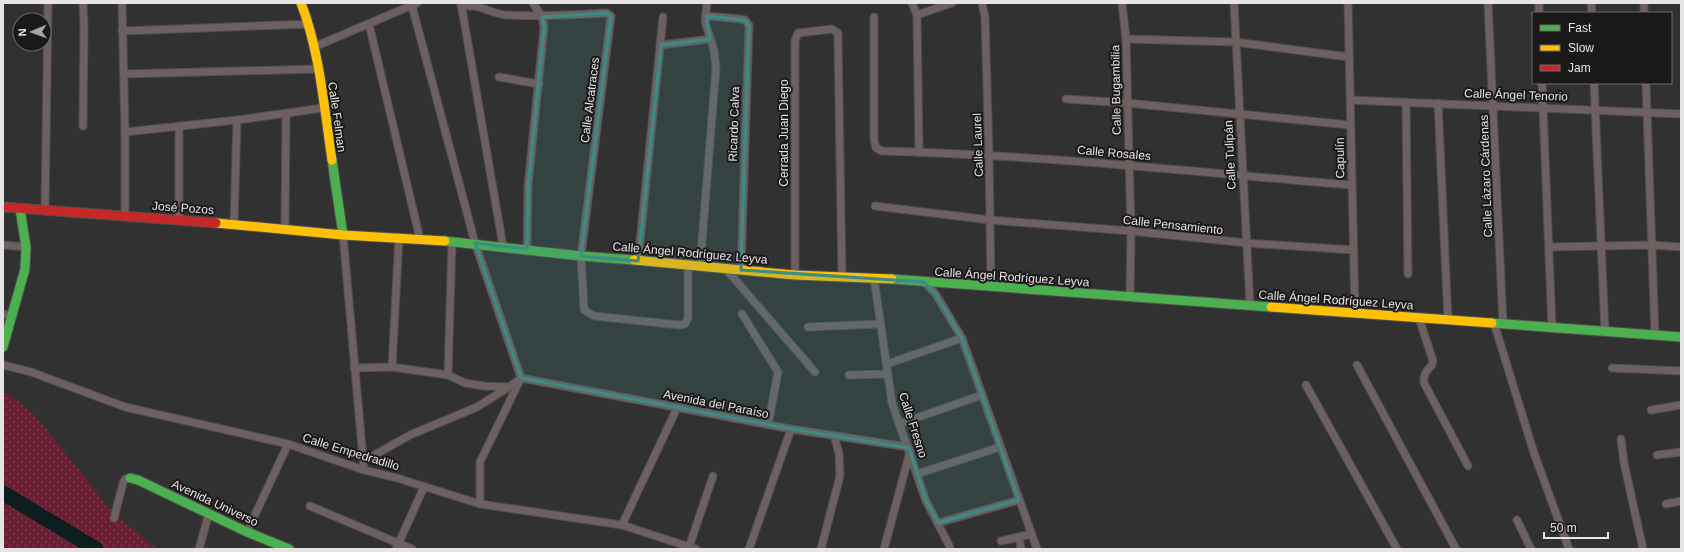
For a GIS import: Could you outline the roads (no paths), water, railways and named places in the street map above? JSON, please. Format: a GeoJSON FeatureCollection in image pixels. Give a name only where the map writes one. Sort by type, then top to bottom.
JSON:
{"type":"FeatureCollection","features":[{"type":"Feature","properties":{"kind":"street"},"geometry":{"type":"LineString","coordinates":[[45,211],[48,3]]}},
{"type":"Feature","properties":{"kind":"street"},"geometry":{"type":"LineString","coordinates":[[83,3],[83,126]]}},
{"type":"Feature","properties":{"kind":"street"},"geometry":{"type":"LineString","coordinates":[[122,3],[126,217]]}},
{"type":"Feature","properties":{"kind":"street","name":"Calle Felman"},"geometry":{"type":"LineString","coordinates":[[301,3],[309,24],[314,46],[343,235]]}},
{"type":"Feature","properties":{"kind":"street"},"geometry":{"type":"LineString","coordinates":[[527,249],[528,186],[544,27],[542,17],[533,3]]}},
{"type":"Feature","properties":{"kind":"street"},"geometry":{"type":"LineString","coordinates":[[700,266],[716,68],[714,50],[705,22],[707,3]]}},
{"type":"Feature","properties":{"kind":"street"},"geometry":{"type":"LineString","coordinates":[[912,3],[917,15],[919,152]]}},
{"type":"Feature","properties":{"kind":"street"},"geometry":{"type":"LineString","coordinates":[[917,15],[952,3]]}},
{"type":"Feature","properties":{"kind":"street","name":"Calle Laurel"},"geometry":{"type":"LineString","coordinates":[[982,3],[985,17],[991,286]]}},
{"type":"Feature","properties":{"kind":"street","name":"Calle Bugambilia"},"geometry":{"type":"LineString","coordinates":[[1122,3],[1126,39],[1128,165],[1131,231],[1130,297]]}},
{"type":"Feature","properties":{"kind":"street","name":"Calle Tulipán"},"geometry":{"type":"LineString","coordinates":[[1234,3],[1250,305]]}},
{"type":"Feature","properties":{"kind":"street","name":"Capulín"},"geometry":{"type":"LineString","coordinates":[[1348,3],[1355,312]]}},
{"type":"Feature","properties":{"kind":"street","name":"Calle Lázaro Cárdenas"},"geometry":{"type":"LineString","coordinates":[[1488,3],[1494,106],[1499,324],[1534,453],[1569,549]]}},
{"type":"Feature","properties":{"kind":"street"},"geometry":{"type":"LineString","coordinates":[[503,246],[461,4],[482,7],[496,14],[542,17]]}},
{"type":"Feature","properties":{"kind":"street"},"geometry":{"type":"LineString","coordinates":[[314,46],[369,24],[410,5],[475,243],[521,378],[480,462],[480,504]]}},
{"type":"Feature","properties":{"kind":"street","name":"Calle Alcatraces"},"geometry":{"type":"LineString","coordinates":[[542,17],[607,13],[611,16],[581,256]]}},
{"type":"Feature","properties":{"kind":"street","name":"Ricardo Calva"},"geometry":{"type":"LineString","coordinates":[[706,16],[745,20],[749,25],[741,270]]}},
{"type":"Feature","properties":{"kind":"street"},"geometry":{"type":"LineString","coordinates":[[638,261],[663,17]]}},
{"type":"Feature","properties":{"kind":"street","name":"Calle Rosales"},"geometry":{"type":"LineString","coordinates":[[874,17],[874,140],[876,148],[882,151],[989,155],[1128,165],[1351,185]]}},
{"type":"Feature","properties":{"kind":"street"},"geometry":{"type":"LineString","coordinates":[[122,31],[309,24]]}},
{"type":"Feature","properties":{"kind":"street"},"geometry":{"type":"LineString","coordinates":[[369,24],[420,239]]}},
{"type":"Feature","properties":{"kind":"street","name":"Cerrada Juan Diego"},"geometry":{"type":"LineString","coordinates":[[795,275],[795,41],[798,33],[832,29],[838,33],[842,276]]}},
{"type":"Feature","properties":{"kind":"street"},"geometry":{"type":"LineString","coordinates":[[661,45],[710,39]]}},
{"type":"Feature","properties":{"kind":"street"},"geometry":{"type":"LineString","coordinates":[[1126,39],[1235,42],[1349,57]]}},
{"type":"Feature","properties":{"kind":"street"},"geometry":{"type":"LineString","coordinates":[[124,74],[318,69]]}},
{"type":"Feature","properties":{"kind":"street"},"geometry":{"type":"LineString","coordinates":[[499,78],[539,84]]}},
{"type":"Feature","properties":{"kind":"street"},"geometry":{"type":"LineString","coordinates":[[1542,84],[1552,327]]}},
{"type":"Feature","properties":{"kind":"street"},"geometry":{"type":"LineString","coordinates":[[1594,84],[1605,331]]}},
{"type":"Feature","properties":{"kind":"street"},"geometry":{"type":"LineString","coordinates":[[1646,84],[1655,335]]}},
{"type":"Feature","properties":{"kind":"street"},"geometry":{"type":"LineString","coordinates":[[1066,99],[1127,103],[1350,125]]}},
{"type":"Feature","properties":{"kind":"street","name":"Calle Ángel Tenorio"},"geometry":{"type":"LineString","coordinates":[[1351,100],[1681,114]]}},
{"type":"Feature","properties":{"kind":"street"},"geometry":{"type":"LineString","coordinates":[[1406,102],[1408,274]]}},
{"type":"Feature","properties":{"kind":"street"},"geometry":{"type":"LineString","coordinates":[[1438,103],[1448,320]]}},
{"type":"Feature","properties":{"kind":"street"},"geometry":{"type":"LineString","coordinates":[[125,132],[237,120],[323,108]]}},
{"type":"Feature","properties":{"kind":"street"},"geometry":{"type":"LineString","coordinates":[[285,229],[286,114]]}},
{"type":"Feature","properties":{"kind":"street"},"geometry":{"type":"LineString","coordinates":[[234,224],[237,120]]}},
{"type":"Feature","properties":{"kind":"street"},"geometry":{"type":"LineString","coordinates":[[179,126],[179,220]]}},
{"type":"Feature","properties":{"kind":"street","name":"Calle Pensamiento"},"geometry":{"type":"LineString","coordinates":[[875,206],[990,220],[1131,231],[1247,243],[1354,250]]}},
{"type":"Feature","properties":{"kind":"street","name":"José Pozos"},"geometry":{"type":"LineString","coordinates":[[3,208],[234,224],[343,235]]}},
{"type":"Feature","properties":{"kind":"street"},"geometry":{"type":"LineString","coordinates":[[3,347],[7,315],[25,269],[26,247],[20,209]]}},
{"type":"Feature","properties":{"kind":"street"},"geometry":{"type":"LineString","coordinates":[[343,235],[364,470]]}},
{"type":"Feature","properties":{"kind":"street","name":"Calle Ángel Rodríguez Leyva"},"geometry":{"type":"LineString","coordinates":[[343,235],[452,240],[581,256],[688,264],[795,275],[842,276],[991,286],[1681,337]]}},
{"type":"Feature","properties":{"kind":"street"},"geometry":{"type":"LineString","coordinates":[[392,367],[399,238]]}},
{"type":"Feature","properties":{"kind":"street"},"geometry":{"type":"LineString","coordinates":[[448,375],[452,240]]}},
{"type":"Feature","properties":{"kind":"street"},"geometry":{"type":"LineString","coordinates":[[1549,246],[1602,244],[1681,247]]}},
{"type":"Feature","properties":{"kind":"street"},"geometry":{"type":"LineString","coordinates":[[3,245],[26,247]]}},
{"type":"Feature","properties":{"kind":"street"},"geometry":{"type":"LineString","coordinates":[[581,256],[584,310],[594,316],[679,325],[685,324],[688,318],[688,264]]}},
{"type":"Feature","properties":{"kind":"street"},"geometry":{"type":"LineString","coordinates":[[725,268],[815,372]]}},
{"type":"Feature","properties":{"kind":"street","name":"Calle Fresno"},"geometry":{"type":"LineString","coordinates":[[874,278],[892,404],[926,501],[950,549]]}},
{"type":"Feature","properties":{"kind":"street"},"geometry":{"type":"LineString","coordinates":[[924,282],[935,293],[962,338],[1037,549]]}},
{"type":"Feature","properties":{"kind":"street"},"geometry":{"type":"LineString","coordinates":[[742,314],[778,372],[768,425]]}},
{"type":"Feature","properties":{"kind":"street"},"geometry":{"type":"LineString","coordinates":[[1419,318],[1432,361],[1432,365],[1426,371],[1423,378],[1424,383],[1468,466]]}},
{"type":"Feature","properties":{"kind":"street"},"geometry":{"type":"LineString","coordinates":[[808,327],[880,324]]}},
{"type":"Feature","properties":{"kind":"street"},"geometry":{"type":"LineString","coordinates":[[887,364],[962,338]]}},
{"type":"Feature","properties":{"kind":"street","name":"Calle Empedradillo"},"geometry":{"type":"LineString","coordinates":[[3,365],[31,372],[125,407],[288,444],[364,470],[480,504],[622,525],[692,548]]}},
{"type":"Feature","properties":{"kind":"street"},"geometry":{"type":"LineString","coordinates":[[1357,365],[1456,549]]}},
{"type":"Feature","properties":{"kind":"street"},"geometry":{"type":"LineString","coordinates":[[354,368],[392,367],[448,375],[465,383],[484,386],[509,387]]}},
{"type":"Feature","properties":{"kind":"street"},"geometry":{"type":"LineString","coordinates":[[1612,368],[1681,371]]}},
{"type":"Feature","properties":{"kind":"street"},"geometry":{"type":"LineString","coordinates":[[849,375],[888,374]]}},
{"type":"Feature","properties":{"kind":"street"},"geometry":{"type":"LineString","coordinates":[[364,462],[410,435],[477,407],[521,378]]}},
{"type":"Feature","properties":{"kind":"street","name":"Avenida del Paraíso"},"geometry":{"type":"LineString","coordinates":[[521,378],[909,450]]}},
{"type":"Feature","properties":{"kind":"street"},"geometry":{"type":"LineString","coordinates":[[1306,385],[1397,549]]}},
{"type":"Feature","properties":{"kind":"street"},"geometry":{"type":"LineString","coordinates":[[899,424],[982,395]]}},
{"type":"Feature","properties":{"kind":"street"},"geometry":{"type":"LineString","coordinates":[[1651,410],[1681,405]]}},
{"type":"Feature","properties":{"kind":"street"},"geometry":{"type":"LineString","coordinates":[[622,525],[678,408]]}},
{"type":"Feature","properties":{"kind":"street"},"geometry":{"type":"LineString","coordinates":[[749,549],[791,429]]}},
{"type":"Feature","properties":{"kind":"street"},"geometry":{"type":"LineString","coordinates":[[821,549],[840,476],[839,453],[834,436]]}},
{"type":"Feature","properties":{"kind":"street"},"geometry":{"type":"LineString","coordinates":[[1621,439],[1624,463],[1644,549]]}},
{"type":"Feature","properties":{"kind":"street"},"geometry":{"type":"LineString","coordinates":[[247,532],[288,444]]}},
{"type":"Feature","properties":{"kind":"street"},"geometry":{"type":"LineString","coordinates":[[917,474],[1000,447]]}},
{"type":"Feature","properties":{"kind":"street"},"geometry":{"type":"LineString","coordinates":[[884,549],[909,450]]}},
{"type":"Feature","properties":{"kind":"street"},"geometry":{"type":"LineString","coordinates":[[1657,456],[1681,452]]}},
{"type":"Feature","properties":{"kind":"street"},"geometry":{"type":"LineString","coordinates":[[692,548],[713,476]]}},
{"type":"Feature","properties":{"kind":"street"},"geometry":{"type":"LineString","coordinates":[[114,518],[122,483],[125,479],[130,478]]}},
{"type":"Feature","properties":{"kind":"street","name":"Avenida Universo"},"geometry":{"type":"LineString","coordinates":[[130,478],[138,480],[247,532],[289,549]]}},
{"type":"Feature","properties":{"kind":"street"},"geometry":{"type":"LineString","coordinates":[[398,546],[424,487]]}},
{"type":"Feature","properties":{"kind":"street"},"geometry":{"type":"LineString","coordinates":[[938,523],[1019,500]]}},
{"type":"Feature","properties":{"kind":"street"},"geometry":{"type":"LineString","coordinates":[[1666,504],[1681,501]]}},
{"type":"Feature","properties":{"kind":"street"},"geometry":{"type":"LineString","coordinates":[[310,506],[398,546],[412,549]]}},
{"type":"Feature","properties":{"kind":"street"},"geometry":{"type":"LineString","coordinates":[[200,549],[209,513]]}},
{"type":"Feature","properties":{"kind":"street"},"geometry":{"type":"LineString","coordinates":[[1517,520],[1531,549]]}},
{"type":"Feature","properties":{"kind":"street"},"geometry":{"type":"LineString","coordinates":[[1001,541],[1031,534]]}},
{"type":"Feature","properties":{"kind":"street"},"geometry":{"type":"LineString","coordinates":[[1019,537],[1021,549]]}},
{"type":"Feature","properties":{"kind":"waterway"},"geometry":{"type":"LineString","coordinates":[[3,493],[96,549]]}}]}
